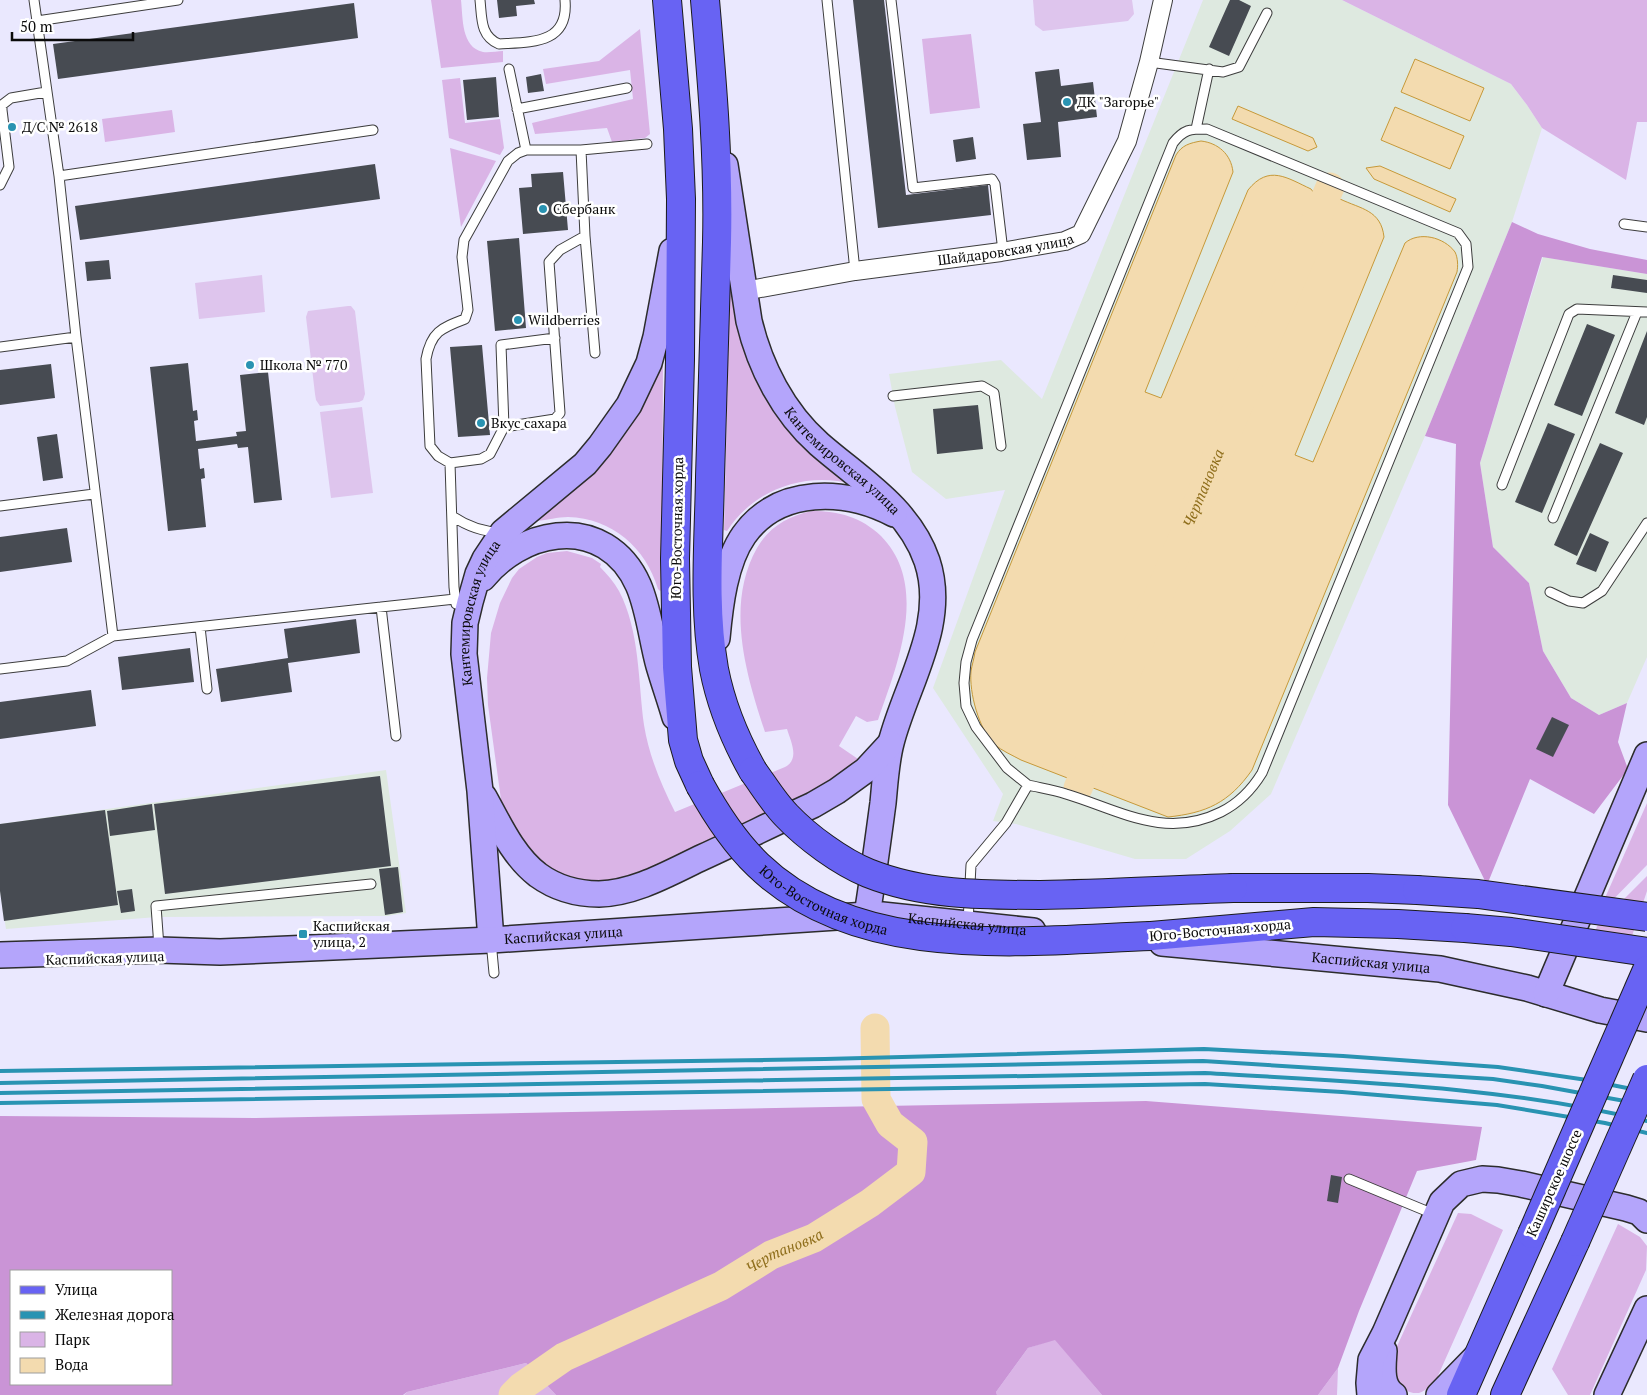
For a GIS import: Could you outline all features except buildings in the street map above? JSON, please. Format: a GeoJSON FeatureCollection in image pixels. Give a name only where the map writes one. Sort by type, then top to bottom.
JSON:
{"type":"FeatureCollection","features":[{"type":"Feature","properties":{"kind":"main road","name":"Юго-Восточная хорда"},"geometry":{"type":"LineString","coordinates":[[666,0],[678,129],[681,199],[680,360],[675,559],[677,667],[683,740],[689,762],[700,785],[725,827],[758,865],[779,883],[820,907],[873,927],[900,933],[983,942],[1160,936],[1314,922],[1398,924],[1511,932],[1647,952]]}},
{"type":"Feature","properties":{"kind":"main road","name":"Кантемировская улица"},"geometry":{"type":"LineString","coordinates":[[705,0],[715,109],[744,291],[755,345],[774,387],[792,415],[819,444],[880,493],[905,520],[915,535],[928,563],[932,586],[932,611],[926,639],[890,744],[867,915]]}},
{"type":"Feature","properties":{"kind":"main road"},"geometry":{"type":"LineString","coordinates":[[715,109],[717,240],[708,556],[709,621],[714,668],[729,722],[753,771],[770,796],[788,817],[836,855],[866,872],[917,888],[951,892],[1015,895],[1234,888],[1378,888],[1478,894],[1647,917]]}},
{"type":"Feature","properties":{"kind":"main road","name":"Кантемировская улица"},"geometry":{"type":"LineString","coordinates":[[491,940],[480,791],[464,654],[464,594],[503,532],[585,464],[629,405],[648,363],[656,337],[667,286],[681,199]]}},
{"type":"Feature","properties":{"kind":"main road"},"geometry":{"type":"LineString","coordinates":[[714,668],[724,586],[735,553],[744,535],[756,522],[772,510],[788,502],[804,497],[817,496],[833,496],[865,502],[905,520]]}},
{"type":"Feature","properties":{"kind":"main road"},"geometry":{"type":"LineString","coordinates":[[464,594],[500,561],[516,550],[549,537],[564,535],[583,536],[599,542],[612,550],[626,564],[636,578],[644,601],[659,666],[683,740]]}},
{"type":"Feature","properties":{"kind":"main road"},"geometry":{"type":"LineString","coordinates":[[480,791],[514,849],[539,876],[560,887],[600,894],[649,882],[813,805],[837,791],[866,770],[890,744]]}},
{"type":"Feature","properties":{"kind":"main road"},"geometry":{"type":"LineString","coordinates":[[1546,994],[1647,755]]}},
{"type":"Feature","properties":{"kind":"main road","name":"Каспийская улица"},"geometry":{"type":"LineString","coordinates":[[0,962],[491,940],[882,915],[968,925],[1440,969],[1527,988],[1600,1010],[1647,1020]]}},
{"type":"Feature","properties":{"kind":"main road","name":"Каспийская улица"},"geometry":{"type":"LineString","coordinates":[[0,955],[159,950],[209,952]]}},
{"type":"Feature","properties":{"kind":"main road","name":"Каширское шоссе"},"geometry":{"type":"LineString","coordinates":[[1462,1395],[1647,970]]}},
{"type":"Feature","properties":{"kind":"main road"},"geometry":{"type":"LineString","coordinates":[[1509,1389],[1647,1079]]}},
{"type":"Feature","properties":{"kind":"main road"},"geometry":{"type":"LineString","coordinates":[[1370,1395],[1370,1360],[1385,1333],[1442,1202],[1461,1184],[1482,1179],[1521,1184],[1644,1216]]}},
{"type":"Feature","properties":{"kind":"main road"},"geometry":{"type":"LineString","coordinates":[[1607,1395],[1647,1309]]}},
{"type":"Feature","properties":{"kind":"main road"},"geometry":{"type":"LineString","coordinates":[[1385,1333],[1382,1374],[1391,1393],[1394,1395]]}},
{"type":"Feature","properties":{"kind":"main road"},"geometry":{"type":"LineString","coordinates":[[1438,1395],[1480,1352]]}},
{"type":"Feature","properties":{"kind":"street","name":"Шайдаровская улица"},"geometry":{"type":"LineString","coordinates":[[744,291],[855,271],[1065,242],[1081,234],[1127,141],[1149,62],[1162,0]]}},
{"type":"Feature","properties":{"kind":"lane"},"geometry":{"type":"LineString","coordinates":[[34,0],[59,176],[94,494],[113,636]]}},
{"type":"Feature","properties":{"kind":"lane"},"geometry":{"type":"LineString","coordinates":[[37,21],[178,0]]}},
{"type":"Feature","properties":{"kind":"lane"},"geometry":{"type":"LineString","coordinates":[[480,0],[483,27],[492,41],[499,44],[545,39],[555,34],[563,24],[566,11],[565,0]]}},
{"type":"Feature","properties":{"kind":"lane"},"geometry":{"type":"LineString","coordinates":[[827,0],[855,271]]}},
{"type":"Feature","properties":{"kind":"lane"},"geometry":{"type":"LineString","coordinates":[[891,0],[913,188],[992,179],[995,184],[1002,244],[1000,252]]}},
{"type":"Feature","properties":{"kind":"lane"},"geometry":{"type":"LineString","coordinates":[[1149,62],[1224,72],[1239,67],[1267,13]]}},
{"type":"Feature","properties":{"kind":"lane"},"geometry":{"type":"LineString","coordinates":[[509,69],[526,150]]}},
{"type":"Feature","properties":{"kind":"lane"},"geometry":{"type":"LineString","coordinates":[[1196,129],[1209,69]]}},
{"type":"Feature","properties":{"kind":"lane"},"geometry":{"type":"LineString","coordinates":[[517,109],[627,88]]}},
{"type":"Feature","properties":{"kind":"lane"},"geometry":{"type":"LineString","coordinates":[[0,185],[9,167],[2,105],[10,98],[46,92]]}},
{"type":"Feature","properties":{"kind":"lane"},"geometry":{"type":"LineString","coordinates":[[1190,129],[1207,129],[1458,233],[1466,244],[1468,267],[1262,774],[1252,789],[1231,807],[1209,818],[1189,823],[1167,825],[1132,817],[1065,794],[1028,785],[1007,768],[976,727],[966,706],[964,683],[966,662],[972,640],[1173,143],[1180,134],[1190,129]]}},
{"type":"Feature","properties":{"kind":"lane"},"geometry":{"type":"LineString","coordinates":[[59,176],[372,130]]}},
{"type":"Feature","properties":{"kind":"lane"},"geometry":{"type":"LineString","coordinates":[[555,338],[501,345],[504,427],[490,454],[481,459],[450,463],[438,456],[430,446],[426,359],[429,345],[436,333],[447,325],[465,319],[468,310],[462,257],[466,234],[508,161],[518,153],[526,150],[580,150],[647,144]]}},
{"type":"Feature","properties":{"kind":"lane"},"geometry":{"type":"LineString","coordinates":[[580,150],[595,353]]}},
{"type":"Feature","properties":{"kind":"lane"},"geometry":{"type":"LineString","coordinates":[[1624,224],[1647,227]]}},
{"type":"Feature","properties":{"kind":"lane"},"geometry":{"type":"LineString","coordinates":[[504,427],[555,419],[560,413],[549,262],[560,250],[585,236]]}},
{"type":"Feature","properties":{"kind":"lane"},"geometry":{"type":"LineString","coordinates":[[1502,485],[1569,314],[1577,310],[1647,312]]}},
{"type":"Feature","properties":{"kind":"lane"},"geometry":{"type":"LineString","coordinates":[[1553,518],[1637,312]]}},
{"type":"Feature","properties":{"kind":"lane"},"geometry":{"type":"LineString","coordinates":[[0,347],[76,337]]}},
{"type":"Feature","properties":{"kind":"lane"},"geometry":{"type":"LineString","coordinates":[[893,396],[982,386],[994,393],[1001,446]]}},
{"type":"Feature","properties":{"kind":"lane"},"geometry":{"type":"LineString","coordinates":[[0,669],[67,661],[113,636],[381,607],[464,594],[452,516],[450,463]]}},
{"type":"Feature","properties":{"kind":"lane"},"geometry":{"type":"LineString","coordinates":[[0,506],[94,494]]}},
{"type":"Feature","properties":{"kind":"lane"},"geometry":{"type":"LineString","coordinates":[[452,516],[482,530],[503,532]]}},
{"type":"Feature","properties":{"kind":"lane"},"geometry":{"type":"LineString","coordinates":[[1550,592],[1569,601],[1583,603],[1602,591],[1647,522]]}},
{"type":"Feature","properties":{"kind":"lane"},"geometry":{"type":"LineString","coordinates":[[381,607],[396,736]]}},
{"type":"Feature","properties":{"kind":"lane"},"geometry":{"type":"LineString","coordinates":[[200,627],[207,689]]}},
{"type":"Feature","properties":{"kind":"lane"},"geometry":{"type":"LineString","coordinates":[[968,925],[971,865],[1006,823],[1028,785]]}},
{"type":"Feature","properties":{"kind":"lane"},"geometry":{"type":"LineString","coordinates":[[159,950],[156,906],[371,884]]}},
{"type":"Feature","properties":{"kind":"lane"},"geometry":{"type":"LineString","coordinates":[[491,940],[494,973]]}},
{"type":"Feature","properties":{"kind":"lane"},"geometry":{"type":"LineString","coordinates":[[1349,1179],[1436,1215]]}},
{"type":"Feature","properties":{"kind":"shaded area"},"geometry":{"type":"Polygon","coordinates":[[[1033,0],[1132,0],[1134,14],[1128,21],[1043,31],[1035,25],[1033,0]]]}},
{"type":"Feature","properties":{"kind":"shaded area"},"geometry":{"type":"Polygon","coordinates":[[[1203,0],[1342,0],[1511,84],[1542,128],[1512,222],[1425,436],[1271,794],[1230,831],[1186,859],[1135,859],[1016,824],[993,821],[1003,794],[933,688],[1005,490],[946,499],[912,472],[895,407],[889,374],[1001,360],[1042,399],[1203,0]]]}},
{"type":"Feature","properties":{"kind":"shaded area"},"geometry":{"type":"Polygon","coordinates":[[[1512,222],[1538,234],[1590,249],[1647,260],[1647,274],[1542,257],[1480,463],[1493,547],[1529,583],[1543,651],[1571,698],[1599,715],[1627,703],[1618,742],[1628,769],[1594,814],[1530,779],[1487,885],[1448,805],[1456,444],[1425,436],[1512,222]]]}},
{"type":"Feature","properties":{"kind":"shaded area"},"geometry":{"type":"Polygon","coordinates":[[[1543,257],[1647,274],[1647,657],[1627,703],[1599,715],[1571,698],[1543,651],[1529,583],[1493,547],[1480,463],[1543,257]]]}},
{"type":"Feature","properties":{"kind":"shaded area"},"geometry":{"type":"Polygon","coordinates":[[[262,275],[265,312],[199,319],[195,283],[262,275]]]}},
{"type":"Feature","properties":{"kind":"shaded area"},"geometry":{"type":"Polygon","coordinates":[[[351,306],[355,311],[365,394],[363,400],[359,402],[320,406],[315,394],[306,317],[308,311],[351,306]]]}},
{"type":"Feature","properties":{"kind":"shaded area"},"geometry":{"type":"Polygon","coordinates":[[[362,407],[373,493],[331,498],[320,412],[362,407]]]}},
{"type":"Feature","properties":{"kind":"shaded area"},"geometry":{"type":"Polygon","coordinates":[[[386,770],[406,913],[387,916],[157,917],[6,929],[0,891],[0,824],[386,770]]]}},
{"type":"Feature","properties":{"kind":"shaded area"},"geometry":{"type":"Polygon","coordinates":[[[1146,1101],[1482,1127],[1476,1160],[1417,1171],[1359,1311],[1338,1368],[1318,1395],[1102,1395],[1055,1340],[1028,1348],[996,1392],[997,1395],[556,1395],[526,1363],[407,1392],[403,1395],[0,1395],[0,1116],[255,1118],[1146,1101]]]}},
{"type":"Feature","properties":{"kind":"green space"},"geometry":{"type":"Polygon","coordinates":[[[431,0],[461,0],[464,31],[471,44],[483,52],[503,51],[503,62],[441,68],[431,0]]]}},
{"type":"Feature","properties":{"kind":"green space"},"geometry":{"type":"Polygon","coordinates":[[[1342,0],[1647,0],[1647,122],[1637,122],[1626,180],[1542,128],[1511,84],[1342,0]]]}},
{"type":"Feature","properties":{"kind":"green space"},"geometry":{"type":"Polygon","coordinates":[[[640,29],[650,134],[645,138],[612,142],[607,128],[535,134],[532,123],[633,99],[630,70],[546,84],[543,69],[599,61],[640,29]]]}},
{"type":"Feature","properties":{"kind":"green space"},"geometry":{"type":"Polygon","coordinates":[[[971,34],[980,108],[930,114],[922,39],[971,34]]]}},
{"type":"Feature","properties":{"kind":"green space"},"geometry":{"type":"Polygon","coordinates":[[[460,78],[465,123],[500,119],[504,148],[500,155],[449,138],[442,80],[460,78]]]}},
{"type":"Feature","properties":{"kind":"green space"},"geometry":{"type":"Polygon","coordinates":[[[172,110],[175,132],[105,142],[102,119],[172,110]]]}},
{"type":"Feature","properties":{"kind":"green space"},"geometry":{"type":"Polygon","coordinates":[[[450,148],[496,161],[461,227],[450,148]]]}},
{"type":"Feature","properties":{"kind":"green space"},"geometry":{"type":"Polygon","coordinates":[[[730,281],[733,281],[739,321],[852,484],[816,480],[782,487],[751,505],[727,531],[724,530],[730,281]]]}},
{"type":"Feature","properties":{"kind":"green space"},"geometry":{"type":"Polygon","coordinates":[[[660,362],[663,362],[662,590],[660,591],[645,561],[636,548],[613,529],[584,519],[564,517],[537,521],[537,518],[660,362]]]}},
{"type":"Feature","properties":{"kind":"green space"},"geometry":{"type":"Polygon","coordinates":[[[812,511],[831,512],[849,516],[866,524],[881,536],[896,556],[904,578],[907,602],[900,651],[878,720],[867,722],[856,716],[839,746],[858,759],[844,778],[646,874],[590,885],[538,865],[502,807],[488,705],[487,678],[491,633],[500,603],[512,578],[519,569],[547,553],[567,551],[592,558],[601,564],[600,567],[619,591],[626,606],[635,639],[646,736],[656,770],[675,812],[785,767],[792,760],[793,750],[787,729],[765,732],[751,687],[742,640],[740,616],[747,570],[757,548],[773,528],[787,519],[812,511]]]}},
{"type":"Feature","properties":{"kind":"green space"},"geometry":{"type":"Polygon","coordinates":[[[1647,803],[1647,865],[1597,916],[1647,803]]]}},
{"type":"Feature","properties":{"kind":"green space"},"geometry":{"type":"Polygon","coordinates":[[[1647,876],[1647,891],[1625,957],[1590,951],[1597,926],[1647,876]]]}},
{"type":"Feature","properties":{"kind":"green space"},"geometry":{"type":"Polygon","coordinates":[[[1458,1213],[1471,1214],[1503,1230],[1437,1378],[1424,1391],[1412,1393],[1401,1386],[1395,1374],[1393,1355],[1458,1213]]]}},
{"type":"Feature","properties":{"kind":"green space"},"geometry":{"type":"Polygon","coordinates":[[[1618,1224],[1640,1237],[1647,1246],[1646,1270],[1590,1395],[1568,1395],[1552,1369],[1618,1224]]]}},
{"type":"Feature","properties":{"kind":"green space"},"geometry":{"type":"Polygon","coordinates":[[[1055,1339],[1102,1395],[997,1395],[996,1392],[1028,1348],[1055,1339]]]}},
{"type":"Feature","properties":{"kind":"green space"},"geometry":{"type":"Polygon","coordinates":[[[526,1363],[556,1395],[404,1395],[407,1392],[526,1363]]]}},
{"type":"Feature","properties":{"kind":"green space"},"geometry":{"type":"Polygon","coordinates":[[[1338,1368],[1337,1395],[1318,1395],[1338,1368]]]}},
{"type":"Feature","properties":{"kind":"water"},"geometry":{"type":"Polygon","coordinates":[[[1415,59],[1484,88],[1470,121],[1401,92],[1415,59]]]}},
{"type":"Feature","properties":{"kind":"water"},"geometry":{"type":"Polygon","coordinates":[[[1238,106],[1313,138],[1317,147],[1308,151],[1232,119],[1238,106]]]}},
{"type":"Feature","properties":{"kind":"water"},"geometry":{"type":"Polygon","coordinates":[[[1395,107],[1464,136],[1450,169],[1381,140],[1395,107]]]}},
{"type":"Feature","properties":{"kind":"water"},"geometry":{"type":"Polygon","coordinates":[[[1201,141],[1213,144],[1223,151],[1230,160],[1233,172],[1145,392],[1161,398],[1248,190],[1263,177],[1271,175],[1294,181],[1311,189],[1314,193],[1073,773],[1092,780],[1337,200],[1340,199],[1369,212],[1379,221],[1384,237],[1295,455],[1313,462],[1405,243],[1417,237],[1438,239],[1455,252],[1458,267],[1252,770],[1235,791],[1216,804],[1194,813],[1168,817],[1021,760],[994,744],[984,729],[976,710],[973,700],[971,671],[975,652],[1176,155],[1187,145],[1201,141]]]}},
{"type":"Feature","properties":{"kind":"water"},"geometry":{"type":"Polygon","coordinates":[[[1380,166],[1456,199],[1450,212],[1374,179],[1366,168],[1380,166]]]}},
{"type":"Feature","properties":{"kind":"waterway","name":"Чертановка"},"geometry":{"type":"LineString","coordinates":[[1078,788],[1330,187]]}},
{"type":"Feature","properties":{"kind":"waterway","name":"Чертановка"},"geometry":{"type":"LineString","coordinates":[[513,1395],[521,1387],[564,1357],[721,1286],[771,1255],[814,1238],[870,1203],[911,1172],[913,1142],[890,1124],[876,1099],[875,1028]]}},
{"type":"Feature","properties":{"kind":"railway"},"geometry":{"type":"LineString","coordinates":[[0,1071],[825,1059],[1204,1049],[1343,1056],[1498,1067],[1587,1080],[1647,1092]]}},
{"type":"Feature","properties":{"kind":"railway"},"geometry":{"type":"LineString","coordinates":[[0,1083],[1203,1061],[1493,1079],[1647,1105]]}},
{"type":"Feature","properties":{"kind":"railway"},"geometry":{"type":"LineString","coordinates":[[0,1093],[1205,1073],[1428,1087],[1538,1100],[1593,1109],[1647,1121]]}},
{"type":"Feature","properties":{"kind":"railway"},"geometry":{"type":"LineString","coordinates":[[0,1103],[1205,1084],[1342,1092],[1497,1105],[1605,1123],[1647,1133]]}},
{"type":"Feature","properties":{"kind":"place","name":"ДК \"Загорье\""},"geometry":{"type":"Point","coordinates":[1067,102]}},
{"type":"Feature","properties":{"kind":"place","name":"Д/C № 2618"},"geometry":{"type":"Point","coordinates":[12,127]}},
{"type":"Feature","properties":{"kind":"place","name":"Сбербанк"},"geometry":{"type":"Point","coordinates":[543,209]}},
{"type":"Feature","properties":{"kind":"place","name":"Wildberries"},"geometry":{"type":"Point","coordinates":[518,320]}},
{"type":"Feature","properties":{"kind":"place","name":"Школа № 770"},"geometry":{"type":"Point","coordinates":[250,365]}},
{"type":"Feature","properties":{"kind":"place","name":"Вкус сахара"},"geometry":{"type":"Point","coordinates":[481,423]}},
{"type":"Feature","properties":{"kind":"place","name":"Каспийская улица, 2"},"geometry":{"type":"Point","coordinates":[303,934]}}]}
